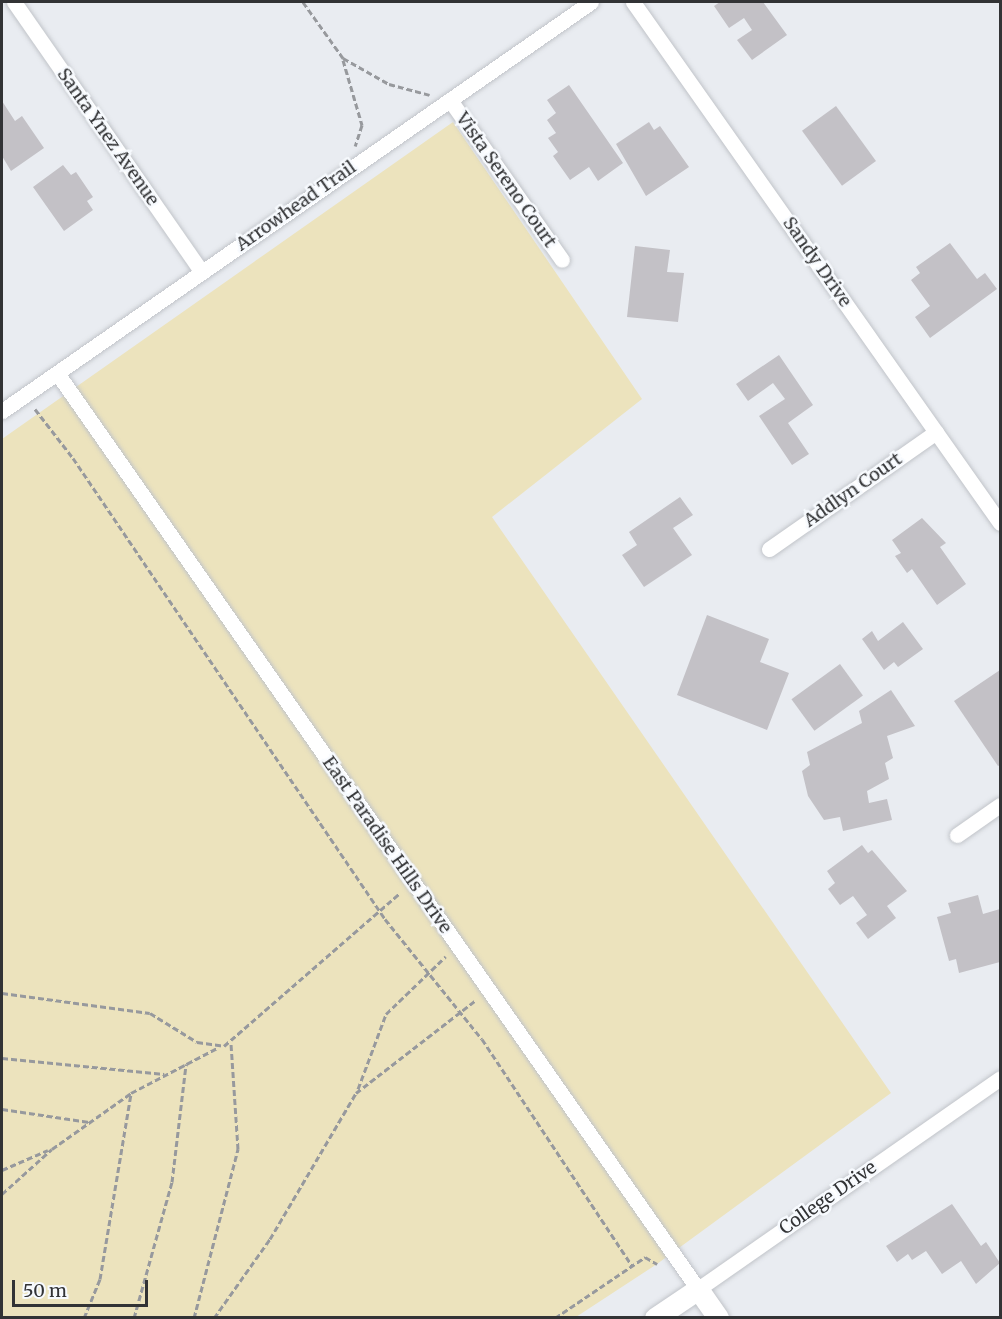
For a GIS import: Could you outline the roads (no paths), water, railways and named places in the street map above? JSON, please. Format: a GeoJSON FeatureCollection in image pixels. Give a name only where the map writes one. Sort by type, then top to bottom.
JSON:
{"type":"FeatureCollection","features":[{"type":"Feature","properties":{"kind":"main road","name":"College Drive"},"geometry":{"type":"LineString","coordinates":[[655,1317],[698,1289]]}},
{"type":"Feature","properties":{"kind":"main road","name":"East Paradise Hills Drive"},"geometry":{"type":"LineString","coordinates":[[698,1289],[718,1317]]}},
{"type":"Feature","properties":{"kind":"street","name":"Santa Ynez Avenue"},"geometry":{"type":"LineString","coordinates":[[14,2],[202,272]]}},
{"type":"Feature","properties":{"kind":"street","name":"Arrowhead Trail"},"geometry":{"type":"LineString","coordinates":[[2,411],[591,2]]}},
{"type":"Feature","properties":{"kind":"street","name":"Sandy Drive"},"geometry":{"type":"LineString","coordinates":[[633,2],[1000,523]]}},
{"type":"Feature","properties":{"kind":"street","name":"Vista Sereno Court"},"geometry":{"type":"LineString","coordinates":[[450,100],[562,260]]}},
{"type":"Feature","properties":{"kind":"street","name":"East Paradise Hills Drive"},"geometry":{"type":"LineString","coordinates":[[57,373],[698,1289]]}},
{"type":"Feature","properties":{"kind":"street","name":"Addlyn Court"},"geometry":{"type":"LineString","coordinates":[[769,549],[936,432]]}},
{"type":"Feature","properties":{"kind":"street"},"geometry":{"type":"LineString","coordinates":[[957,835],[1000,805]]}},
{"type":"Feature","properties":{"kind":"street","name":"College Drive"},"geometry":{"type":"LineString","coordinates":[[698,1289],[1000,1078]]}}]}
